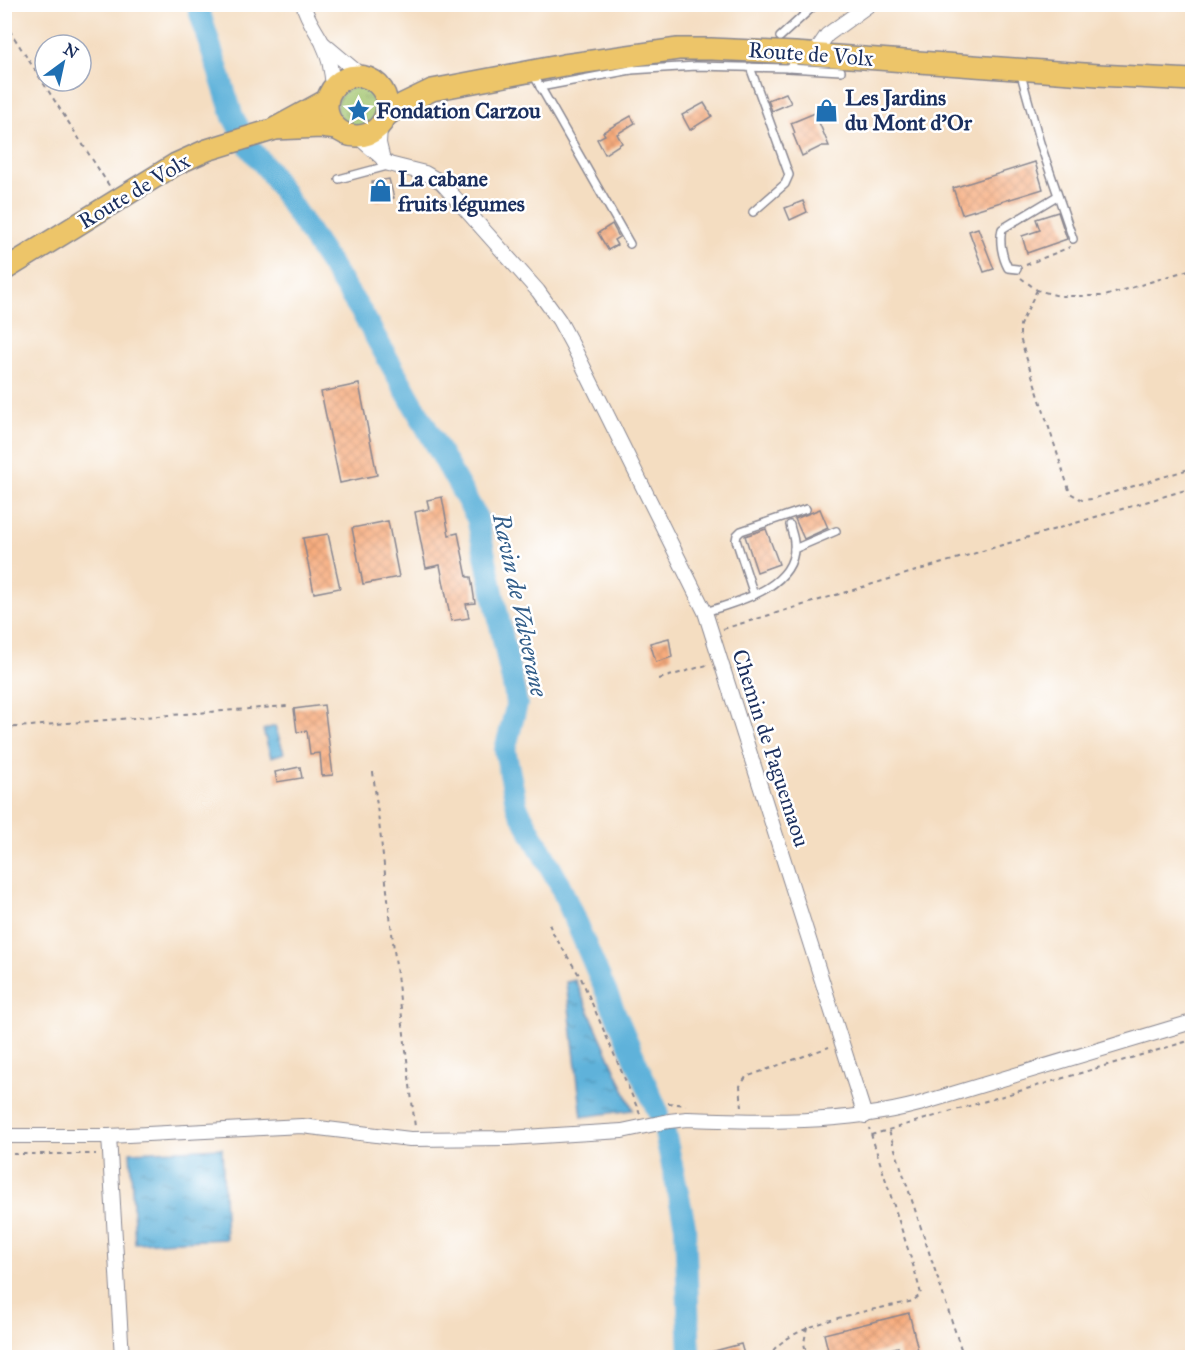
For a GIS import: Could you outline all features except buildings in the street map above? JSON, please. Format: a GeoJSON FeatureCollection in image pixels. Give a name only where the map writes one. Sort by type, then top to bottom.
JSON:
{"type":"FeatureCollection","features":[{"type":"Feature","properties":{"kind":"main road","name":"Route de Volx"},"geometry":{"type":"LineString","coordinates":[[381,87],[432,90],[536,79],[711,49],[799,58],[1192,80]]}},
{"type":"Feature","properties":{"kind":"main road"},"geometry":{"type":"LineString","coordinates":[[362,76],[381,87],[388,106],[383,121],[370,134],[358,137],[347,135],[330,121],[327,111],[330,94],[346,78],[362,76]]}},
{"type":"Feature","properties":{"kind":"main road","name":"Route de Volx"},"geometry":{"type":"LineString","coordinates":[[383,121],[403,104],[432,90]]}},
{"type":"Feature","properties":{"kind":"main road","name":"Route de Volx"},"geometry":{"type":"LineString","coordinates":[[272,130],[330,94]]}},
{"type":"Feature","properties":{"kind":"main road","name":"Route de Volx"},"geometry":{"type":"LineString","coordinates":[[4,270],[176,164],[207,150],[272,130],[321,127],[337,129]]}},
{"type":"Feature","properties":{"kind":"street"},"geometry":{"type":"LineString","coordinates":[[303,4],[332,70],[330,94]]}},
{"type":"Feature","properties":{"kind":"street"},"geometry":{"type":"LineString","coordinates":[[799,58],[870,4]]}},
{"type":"Feature","properties":{"kind":"street"},"geometry":{"type":"LineString","coordinates":[[322,43],[362,76]]}},
{"type":"Feature","properties":{"kind":"street"},"geometry":{"type":"LineString","coordinates":[[383,121],[379,143],[387,163]]}},
{"type":"Feature","properties":{"kind":"street"},"geometry":{"type":"LineString","coordinates":[[358,137],[387,163]]}},
{"type":"Feature","properties":{"kind":"street","name":"Chemin de Paguemaou"},"geometry":{"type":"LineString","coordinates":[[387,163],[425,173],[441,182],[524,274],[548,305],[585,369],[705,612],[865,1116]]}},
{"type":"Feature","properties":{"kind":"street"},"geometry":{"type":"LineString","coordinates":[[4,1136],[109,1136],[302,1126],[416,1139],[508,1138],[639,1128],[687,1119],[836,1119],[865,1116],[919,1104],[1192,1022]]}},
{"type":"Feature","properties":{"kind":"street"},"geometry":{"type":"LineString","coordinates":[[109,1136],[122,1358]]}},
{"type":"Feature","properties":{"kind":"lane"},"geometry":{"type":"LineString","coordinates":[[780,37],[816,4]]}},
{"type":"Feature","properties":{"kind":"lane"},"geometry":{"type":"LineString","coordinates":[[636,61],[696,66],[750,67],[799,58],[841,71]]}},
{"type":"Feature","properties":{"kind":"lane"},"geometry":{"type":"LineString","coordinates":[[750,67],[789,175],[785,184],[753,212]]}},
{"type":"Feature","properties":{"kind":"lane"},"geometry":{"type":"LineString","coordinates":[[1020,69],[1040,143],[1073,239]]}},
{"type":"Feature","properties":{"kind":"lane"},"geometry":{"type":"LineString","coordinates":[[536,79],[630,244]]}},
{"type":"Feature","properties":{"kind":"lane"},"geometry":{"type":"LineString","coordinates":[[339,179],[387,163]]}},
{"type":"Feature","properties":{"kind":"lane"},"geometry":{"type":"LineString","coordinates":[[1017,269],[1008,268],[1005,261],[1000,235],[1002,229],[1057,195]]}},
{"type":"Feature","properties":{"kind":"lane"},"geometry":{"type":"LineString","coordinates":[[754,595],[736,540],[737,535],[741,531],[806,509]]}},
{"type":"Feature","properties":{"kind":"lane"},"geometry":{"type":"LineString","coordinates":[[705,612],[754,595],[781,576],[791,562],[794,549],[790,525]]}},
{"type":"Feature","properties":{"kind":"lane"},"geometry":{"type":"LineString","coordinates":[[794,549],[836,531]]}},
{"type":"Feature","properties":{"kind":"path"},"geometry":{"type":"LineString","coordinates":[[8,4],[6,22],[11,32],[118,200]]}},
{"type":"Feature","properties":{"kind":"path"},"geometry":{"type":"LineString","coordinates":[[4,40],[11,32]]}},
{"type":"Feature","properties":{"kind":"path"},"geometry":{"type":"LineString","coordinates":[[1017,269],[1068,248],[1073,239]]}},
{"type":"Feature","properties":{"kind":"path"},"geometry":{"type":"LineString","coordinates":[[1008,268],[1037,290],[1059,296],[1105,296],[1192,269]]}},
{"type":"Feature","properties":{"kind":"path"},"geometry":{"type":"LineString","coordinates":[[1037,290],[1020,325],[1020,338],[1070,493],[1082,500],[1092,499],[1192,468]]}},
{"type":"Feature","properties":{"kind":"path"},"geometry":{"type":"LineString","coordinates":[[712,633],[1192,488]]}},
{"type":"Feature","properties":{"kind":"path"},"geometry":{"type":"LineString","coordinates":[[659,679],[722,662]]}},
{"type":"Feature","properties":{"kind":"path"},"geometry":{"type":"LineString","coordinates":[[4,728],[287,706]]}},
{"type":"Feature","properties":{"kind":"path"},"geometry":{"type":"LineString","coordinates":[[373,772],[416,1139]]}},
{"type":"Feature","properties":{"kind":"path"},"geometry":{"type":"LineString","coordinates":[[549,924],[581,978],[640,1115],[639,1128]]}},
{"type":"Feature","properties":{"kind":"path"},"geometry":{"type":"LineString","coordinates":[[871,1135],[1192,1041]]}},
{"type":"Feature","properties":{"kind":"path"},"geometry":{"type":"LineString","coordinates":[[749,1120],[742,1108],[740,1094],[740,1086],[746,1077],[829,1047]]}},
{"type":"Feature","properties":{"kind":"path"},"geometry":{"type":"LineString","coordinates":[[768,1358],[779,1343],[807,1327],[913,1301],[921,1294],[865,1116]]}},
{"type":"Feature","properties":{"kind":"path"},"geometry":{"type":"LineString","coordinates":[[889,1131],[964,1358]]}},
{"type":"Feature","properties":{"kind":"path"},"geometry":{"type":"LineString","coordinates":[[4,1154],[111,1154]]}},
{"type":"Feature","properties":{"kind":"path"},"geometry":{"type":"LineString","coordinates":[[807,1327],[804,1343],[807,1358]]}},
{"type":"Feature","properties":{"kind":"green space"},"geometry":{"type":"Polygon","coordinates":[[[357,87],[371,93],[377,107],[371,121],[357,127],[343,121],[337,107],[343,93],[357,87]]]}},
{"type":"Feature","properties":{"kind":"water"},"geometry":{"type":"Polygon","coordinates":[[[275,726],[284,753],[271,757],[263,730],[275,726]]]}},
{"type":"Feature","properties":{"kind":"water"},"geometry":{"type":"Polygon","coordinates":[[[575,980],[633,1110],[582,1117],[566,982],[575,980]]]}},
{"type":"Feature","properties":{"kind":"water"},"geometry":{"type":"Polygon","coordinates":[[[222,1148],[226,1239],[135,1243],[130,1152],[222,1148]]]}},
{"type":"Feature","properties":{"kind":"waterway","name":"Ravin de Valverane"},"geometry":{"type":"LineString","coordinates":[[197,4],[233,117],[250,148],[269,171],[362,313],[477,518],[517,704],[505,750],[517,807],[559,883],[658,1112]]}},
{"type":"Feature","properties":{"kind":"waterway","name":"Ravin de Valverane"},"geometry":{"type":"LineString","coordinates":[[665,1133],[685,1225],[690,1358]]}},
{"type":"Feature","properties":{"kind":"place","name":"Fondation Carzou"},"geometry":{"type":"Point","coordinates":[358,110]}},
{"type":"Feature","properties":{"kind":"place","name":"Les Jardins du Mont d'Or"},"geometry":{"type":"Point","coordinates":[827,110]}},
{"type":"Feature","properties":{"kind":"place","name":"La cabane fruits légumes"},"geometry":{"type":"Point","coordinates":[380,191]}}]}
